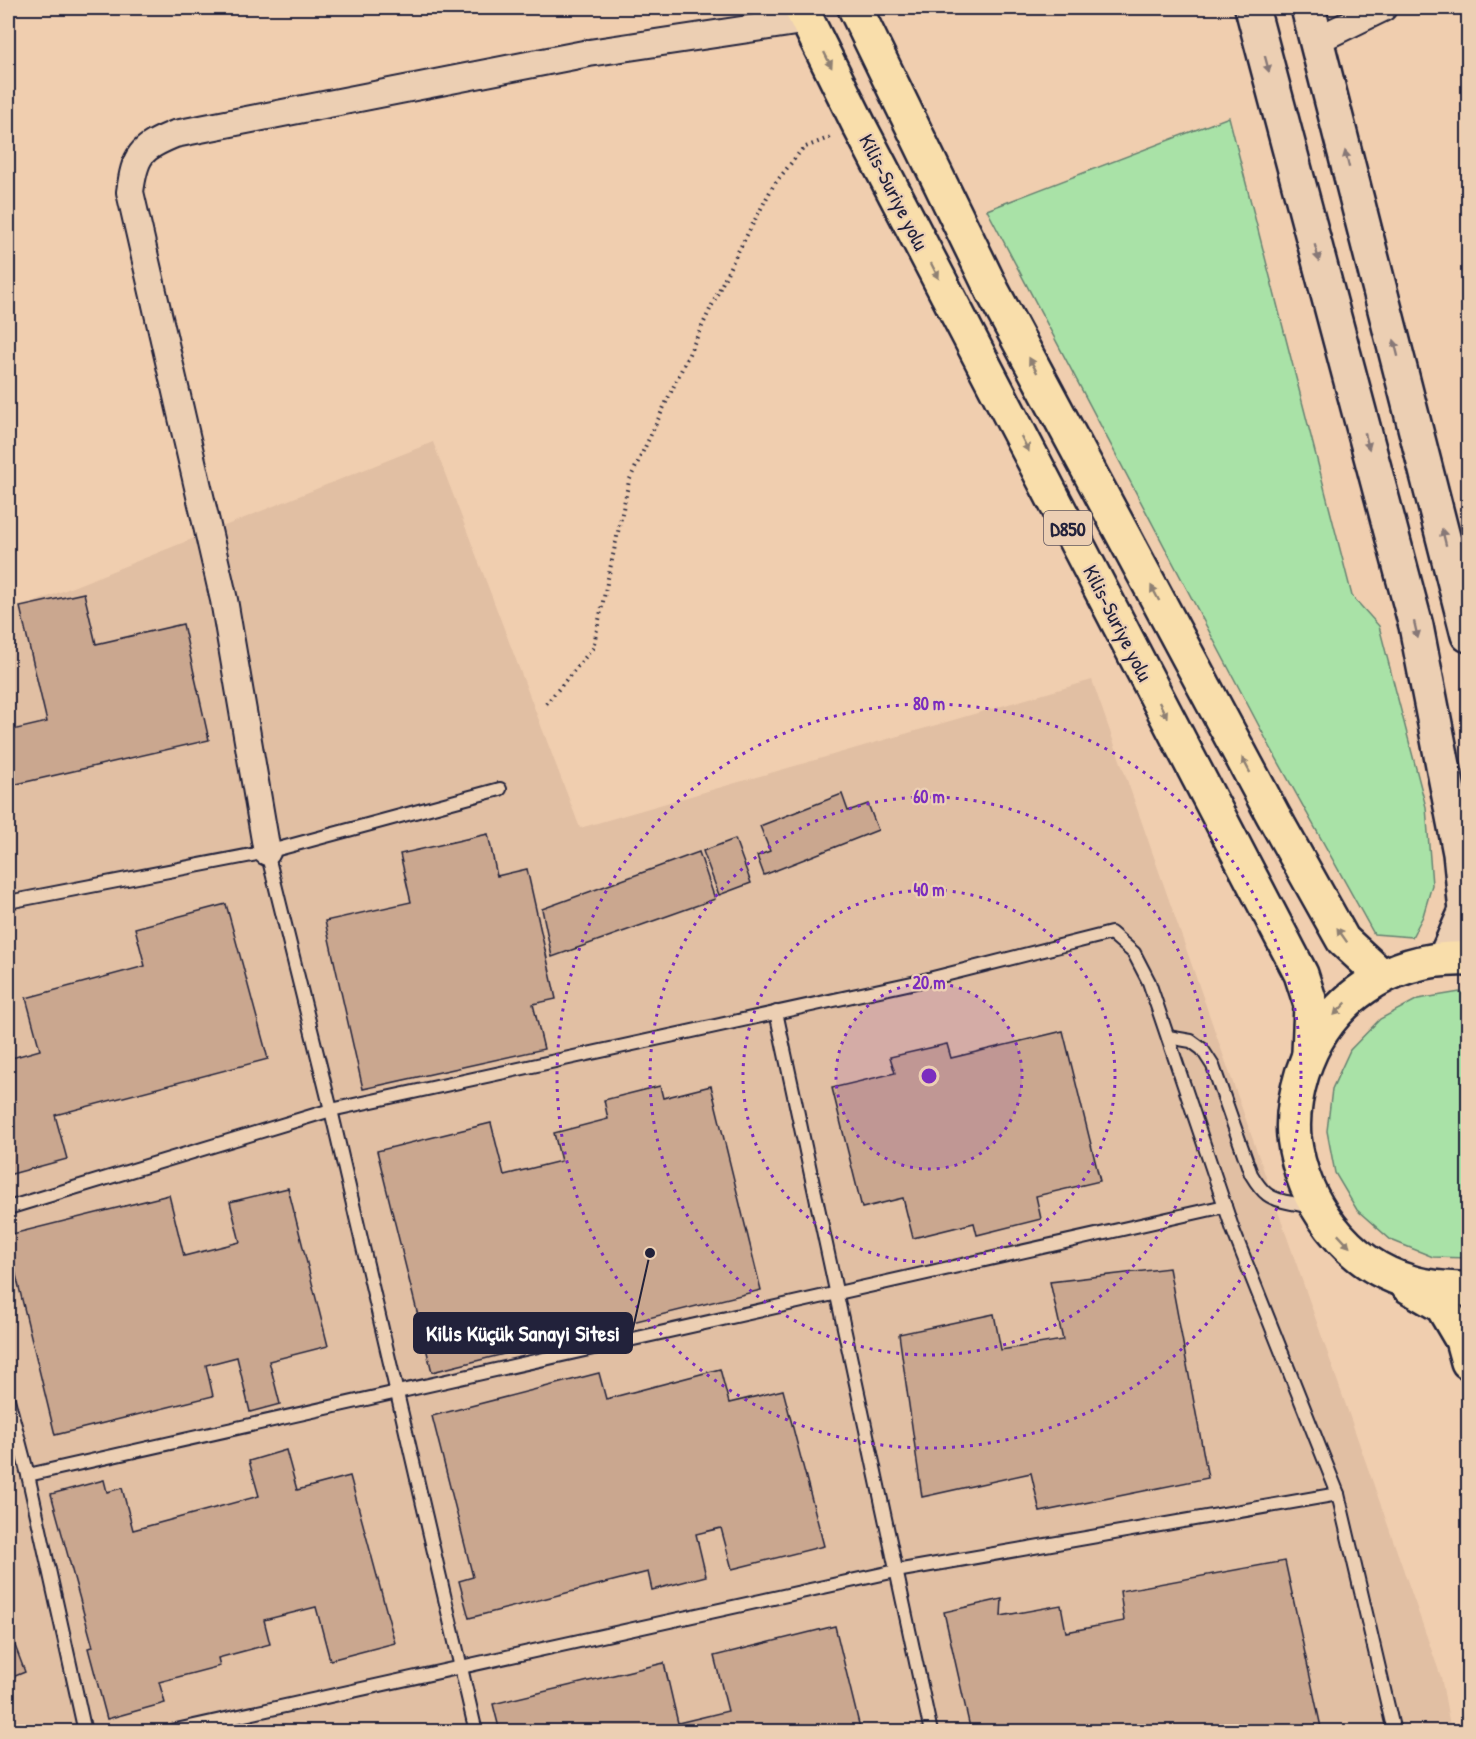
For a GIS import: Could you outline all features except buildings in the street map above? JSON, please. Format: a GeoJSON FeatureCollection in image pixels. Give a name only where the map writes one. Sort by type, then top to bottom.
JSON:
{"type":"FeatureCollection","features":[{"type":"Feature","properties":{"kind":"highway","name":"D850"},"geometry":{"type":"LineString","coordinates":[[855,8],[993,292],[1273,815],[1343,940],[1383,976]]}},
{"type":"Feature","properties":{"kind":"highway","name":"Kilis-Suriye yolu"},"geometry":{"type":"LineString","coordinates":[[805,14],[860,126],[1301,974],[1311,1005],[1309,1053]]}},
{"type":"Feature","properties":{"kind":"highway"},"geometry":{"type":"LineString","coordinates":[[1457,958],[1413,964],[1383,976],[1360,990],[1340,1009],[1323,1029],[1309,1053],[1296,1093],[1294,1136],[1303,1177],[1321,1215],[1347,1245],[1378,1269],[1442,1306],[1462,1340],[1468,1362]]}},
{"type":"Feature","properties":{"kind":"highway"},"geometry":{"type":"LineString","coordinates":[[1378,1269],[1408,1282],[1441,1289],[1468,1290]]}},
{"type":"Feature","properties":{"kind":"main road"},"geometry":{"type":"LineString","coordinates":[[1252,8],[1416,627],[1460,853],[1466,911],[1457,958]]}},
{"type":"Feature","properties":{"kind":"main road"},"geometry":{"type":"LineString","coordinates":[[1308,8],[1468,635]]}},
{"type":"Feature","properties":{"kind":"street"},"geometry":{"type":"LineString","coordinates":[[1317,40],[1383,8]]}},
{"type":"Feature","properties":{"kind":"street"},"geometry":{"type":"LineString","coordinates":[[267,852],[224,600],[130,192],[134,165],[151,144],[175,134],[589,53],[805,14]]}},
{"type":"Feature","properties":{"kind":"lane"},"geometry":{"type":"LineString","coordinates":[[8,902],[267,852],[500,789]]}},
{"type":"Feature","properties":{"kind":"lane"},"geometry":{"type":"LineString","coordinates":[[267,852],[331,1110],[476,1731]]}},
{"type":"Feature","properties":{"kind":"lane"},"geometry":{"type":"LineString","coordinates":[[8,1208],[331,1110],[921,981],[1112,933],[1134,953],[1149,982],[1225,1206],[1338,1494],[1394,1731]]}},
{"type":"Feature","properties":{"kind":"lane"},"geometry":{"type":"LineString","coordinates":[[776,1012],[931,1731]]}},
{"type":"Feature","properties":{"kind":"lane"},"geometry":{"type":"LineString","coordinates":[[1168,1037],[1191,1041],[1202,1049],[1213,1066],[1251,1174],[1260,1190],[1274,1200],[1306,1205],[1321,1215]]}},
{"type":"Feature","properties":{"kind":"lane"},"geometry":{"type":"LineString","coordinates":[[28,1475],[1225,1206]]}},
{"type":"Feature","properties":{"kind":"lane"},"geometry":{"type":"LineString","coordinates":[[8,1399],[28,1475],[85,1731]]}},
{"type":"Feature","properties":{"kind":"lane"},"geometry":{"type":"LineString","coordinates":[[167,1731],[896,1571],[1338,1494]]}},
{"type":"Feature","properties":{"kind":"path"},"geometry":{"type":"LineString","coordinates":[[546,704],[593,648],[630,481],[731,265],[773,186],[803,148],[860,126]]}},
{"type":"Feature","properties":{"kind":"shaded area"},"geometry":{"type":"Polygon","coordinates":[[[433,442],[580,828],[1092,680],[1441,1677],[1451,1731],[8,1732],[8,613],[433,442]]]}},
{"type":"Feature","properties":{"kind":"green space"},"geometry":{"type":"Polygon","coordinates":[[[1229,117],[1352,596],[1379,626],[1426,807],[1432,885],[1423,916],[1412,937],[1374,934],[1268,743],[987,210],[1229,117]]]}},
{"type":"Feature","properties":{"kind":"green space"},"geometry":{"type":"Polygon","coordinates":[[[1460,992],[1468,994],[1468,1258],[1433,1257],[1391,1240],[1357,1210],[1335,1173],[1327,1131],[1332,1089],[1350,1050],[1380,1019],[1418,999],[1460,992]]]}},
{"type":"Feature","properties":{"kind":"place","name":"Kilis Küçük Sanayi Sitesi"},"geometry":{"type":"Point","coordinates":[650,1253]}}]}
